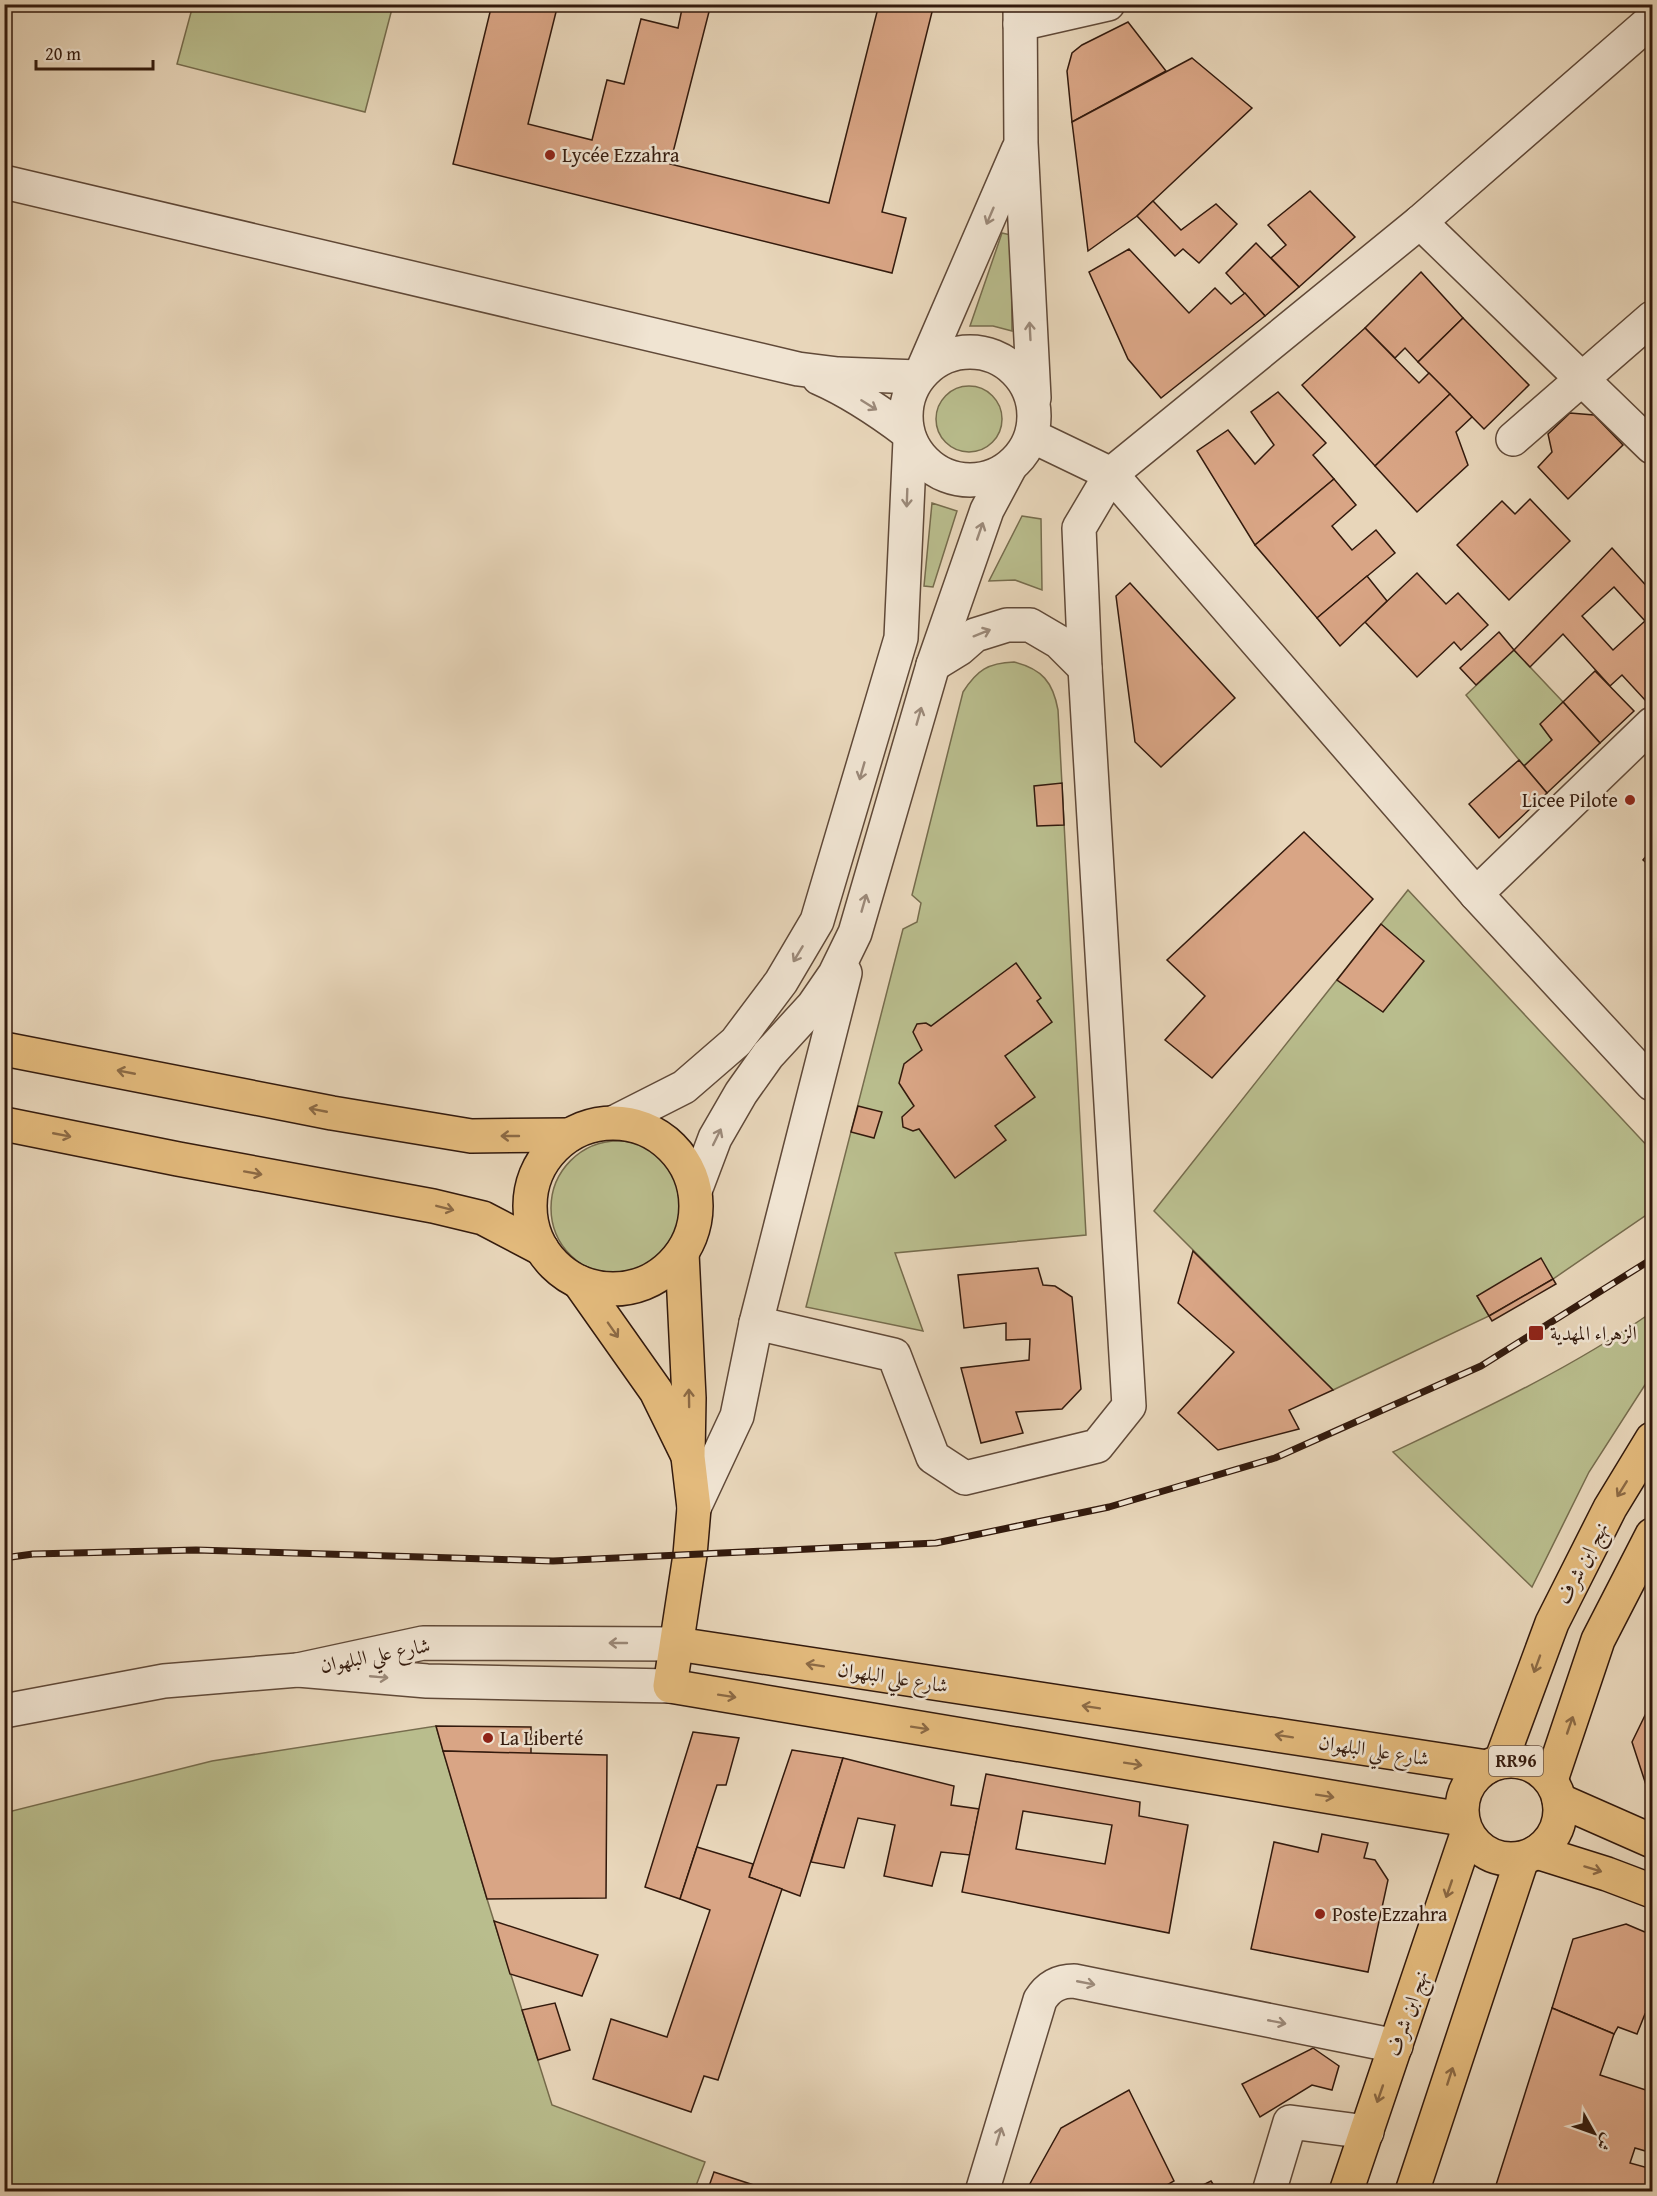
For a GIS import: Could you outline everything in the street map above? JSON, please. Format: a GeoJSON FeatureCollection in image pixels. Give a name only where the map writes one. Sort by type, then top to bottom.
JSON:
{"type":"FeatureCollection","features":[{"type":"Feature","properties":{"kind":"main road"},"geometry":{"type":"LineString","coordinates":[[4,1049],[332,1113],[471,1136],[569,1135]]}},
{"type":"Feature","properties":{"kind":"main road"},"geometry":{"type":"LineString","coordinates":[[615,1122],[638,1125],[658,1135],[676,1150],[688,1169],[695,1191],[697,1213],[682,1253],[669,1268],[636,1286],[598,1288],[579,1282],[552,1263],[542,1250],[530,1215],[531,1196],[535,1178],[543,1161],[554,1146],[569,1135],[599,1123],[615,1122]]}},
{"type":"Feature","properties":{"kind":"main road"},"geometry":{"type":"LineString","coordinates":[[4,1124],[433,1206],[483,1218],[542,1250]]}},
{"type":"Feature","properties":{"kind":"main road"},"geometry":{"type":"LineString","coordinates":[[670,1686],[690,1555],[694,1508],[688,1457],[689,1398],[682,1253]]}},
{"type":"Feature","properties":{"kind":"main road"},"geometry":{"type":"LineString","coordinates":[[579,1282],[656,1391],[688,1457]]}},
{"type":"Feature","properties":{"kind":"main road","name":"نهج ابن شرف"},"geometry":{"type":"LineString","coordinates":[[1494,1764],[1552,1623],[1610,1508],[1653,1439]]}},
{"type":"Feature","properties":{"kind":"main road","name":"RR96"},"geometry":{"type":"LineString","coordinates":[[1555,1790],[1598,1640],[1653,1535]]}},
{"type":"Feature","properties":{"kind":"main road","name":"شارع علي البلهوان"},"geometry":{"type":"LineString","coordinates":[[676,1644],[1494,1764]]}},
{"type":"Feature","properties":{"kind":"main road","name":"شارع علي البلهوان"},"geometry":{"type":"LineString","coordinates":[[670,1686],[1465,1826]]}},
{"type":"Feature","properties":{"kind":"main road","name":"RR96"},"geometry":{"type":"LineString","coordinates":[[1412,2192],[1529,1856],[1548,1842],[1556,1830],[1560,1815],[1555,1790],[1541,1771],[1529,1764],[1515,1761],[1494,1764],[1475,1776],[1466,1789],[1462,1803],[1465,1826]]}},
{"type":"Feature","properties":{"kind":"main road"},"geometry":{"type":"LineString","coordinates":[[1555,1790],[1653,1841]]}},
{"type":"Feature","properties":{"kind":"main road"},"geometry":{"type":"LineString","coordinates":[[1465,1826],[1477,1846],[1490,1855],[1506,1859],[1529,1856],[1607,1874],[1653,1891]]}},
{"type":"Feature","properties":{"kind":"main road","name":"نهج ابن شرف"},"geometry":{"type":"LineString","coordinates":[[1346,2192],[1396,2046],[1465,1826]]}},
{"type":"Feature","properties":{"kind":"street"},"geometry":{"type":"LineString","coordinates":[[694,1508],[737,1416],[756,1323],[855,933],[933,665],[987,510],[1010,467],[1023,453],[1033,423],[1021,143],[1020,14],[1108,4]]}},
{"type":"Feature","properties":{"kind":"street"},"geometry":{"type":"LineString","coordinates":[[756,1323],[894,1355],[933,1457],[965,1478],[1097,1446],[1129,1406],[1085,668],[1079,528],[1111,474],[1420,222],[1653,20]]}},
{"type":"Feature","properties":{"kind":"street"},"geometry":{"type":"LineString","coordinates":[[615,1122],[684,1087],[736,1042],[782,982],[818,921],[901,638],[908,436],[906,404],[1021,143]]}},
{"type":"Feature","properties":{"kind":"street"},"geometry":{"type":"LineString","coordinates":[[4,182],[798,369],[838,374],[919,376],[941,358],[965,351],[990,354],[1012,366],[1027,386],[1033,423],[1111,474],[1476,894],[1653,1084]]}},
{"type":"Feature","properties":{"kind":"street"},"geometry":{"type":"LineString","coordinates":[[1420,222],[1653,447]]}},
{"type":"Feature","properties":{"kind":"street"},"geometry":{"type":"LineString","coordinates":[[1513,439],[1653,318]]}},
{"type":"Feature","properties":{"kind":"street"},"geometry":{"type":"LineString","coordinates":[[798,369],[837,386],[873,407],[908,436],[920,457],[935,470],[953,479],[973,481],[992,477],[1010,467]]}},
{"type":"Feature","properties":{"kind":"street"},"geometry":{"type":"LineString","coordinates":[[933,665],[959,649],[975,635],[1007,625],[1030,625],[1059,642],[1085,668]]}},
{"type":"Feature","properties":{"kind":"street"},"geometry":{"type":"LineString","coordinates":[[1476,894],[1653,724]]}},
{"type":"Feature","properties":{"kind":"street"},"geometry":{"type":"LineString","coordinates":[[695,1191],[715,1138],[741,1093],[768,1055],[813,1006],[835,974],[855,933]]}},
{"type":"Feature","properties":{"kind":"street","name":"شارع علي البلهوان"},"geometry":{"type":"LineString","coordinates":[[4,1711],[164,1682],[298,1670],[423,1642],[676,1644]]}},
{"type":"Feature","properties":{"kind":"street","name":"شارع علي البلهوان"},"geometry":{"type":"LineString","coordinates":[[298,1670],[427,1681],[670,1686]]}},
{"type":"Feature","properties":{"kind":"street"},"geometry":{"type":"LineString","coordinates":[[982,2192],[1040,2000],[1046,1991],[1064,1981],[1086,1983],[1396,2046]]}},
{"type":"Feature","properties":{"kind":"street"},"geometry":{"type":"LineString","coordinates":[[1269,2192],[1290,2122],[1367,2132]]}},
{"type":"Feature","properties":{"kind":"green space"},"geometry":{"type":"Polygon","coordinates":[[[193,5],[393,5],[365,112],[177,64],[193,5]]]}},
{"type":"Feature","properties":{"kind":"green space"},"geometry":{"type":"Polygon","coordinates":[[[1002,233],[1011,235],[1012,331],[993,326],[970,326],[1002,233]]]}},
{"type":"Feature","properties":{"kind":"green space"},"geometry":{"type":"Polygon","coordinates":[[[969,386],[982,389],[992,396],[999,406],[1002,419],[999,432],[992,442],[982,449],[969,452],[956,449],[946,442],[939,432],[936,419],[939,406],[946,396],[956,389],[969,386]]]}},
{"type":"Feature","properties":{"kind":"green space"},"geometry":{"type":"Polygon","coordinates":[[[932,503],[957,511],[933,587],[924,586],[932,503]]]}},
{"type":"Feature","properties":{"kind":"green space"},"geometry":{"type":"Polygon","coordinates":[[[1022,516],[1041,519],[1042,590],[1015,580],[989,581],[1022,516]]]}},
{"type":"Feature","properties":{"kind":"green space"},"geometry":{"type":"Polygon","coordinates":[[[1514,650],[1563,702],[1541,724],[1552,740],[1524,766],[1466,695],[1514,650]]]}},
{"type":"Feature","properties":{"kind":"green space"},"geometry":{"type":"Polygon","coordinates":[[[1014,662],[1032,669],[1045,678],[1053,692],[1058,710],[1086,1235],[895,1253],[923,1331],[806,1307],[903,929],[917,922],[921,903],[912,895],[963,692],[973,678],[984,669],[997,664],[1014,662]]]}},
{"type":"Feature","properties":{"kind":"green space"},"geometry":{"type":"Polygon","coordinates":[[[1408,890],[1652,1151],[1652,1211],[1553,1279],[1477,1296],[1489,1316],[1333,1390],[1154,1211],[1408,890]]]}},
{"type":"Feature","properties":{"kind":"green space"},"geometry":{"type":"Polygon","coordinates":[[[618,1141],[644,1146],[666,1160],[680,1182],[685,1208],[680,1234],[666,1256],[644,1270],[618,1275],[592,1270],[570,1256],[556,1234],[551,1208],[556,1182],[570,1160],[592,1146],[618,1141]]]}},
{"type":"Feature","properties":{"kind":"green space"},"geometry":{"type":"Polygon","coordinates":[[[1652,1312],[1652,1374],[1589,1472],[1532,1587],[1393,1452],[1558,1370],[1652,1312]]]}},
{"type":"Feature","properties":{"kind":"green space"},"geometry":{"type":"Polygon","coordinates":[[[436,1726],[487,1899],[552,2105],[705,2162],[694,2191],[391,2192],[383,2187],[372,2192],[5,2191],[4,1813],[212,1761],[436,1726]]]}},
{"type":"Feature","properties":{"kind":"building"},"geometry":{"type":"Polygon","coordinates":[[[492,4],[558,4],[528,124],[592,140],[607,80],[624,84],[641,19],[678,28],[683,4],[711,4],[670,164],[829,203],[879,4],[934,4],[882,212],[906,218],[892,273],[453,164],[492,4]]]}},
{"type":"Feature","properties":{"kind":"building"},"geometry":{"type":"Polygon","coordinates":[[[1128,22],[1166,71],[1072,122],[1067,71],[1072,53],[1082,45],[1128,22]]]}},
{"type":"Feature","properties":{"kind":"building"},"geometry":{"type":"Polygon","coordinates":[[[1192,58],[1252,108],[1137,216],[1088,251],[1072,122],[1192,58]]]}},
{"type":"Feature","properties":{"kind":"building"},"geometry":{"type":"Polygon","coordinates":[[[1310,191],[1355,237],[1299,287],[1271,258],[1286,245],[1268,225],[1310,191]]]}},
{"type":"Feature","properties":{"kind":"building"},"geometry":{"type":"Polygon","coordinates":[[[1153,201],[1181,230],[1216,204],[1237,224],[1199,263],[1183,249],[1175,256],[1137,216],[1153,201]]]}},
{"type":"Feature","properties":{"kind":"building"},"geometry":{"type":"Polygon","coordinates":[[[1256,243],[1299,287],[1265,316],[1226,273],[1256,243]]]}},
{"type":"Feature","properties":{"kind":"building"},"geometry":{"type":"Polygon","coordinates":[[[1129,249],[1189,313],[1215,288],[1231,304],[1245,293],[1265,316],[1161,398],[1128,359],[1089,272],[1129,249]]]}},
{"type":"Feature","properties":{"kind":"building"},"geometry":{"type":"Polygon","coordinates":[[[1421,272],[1463,318],[1418,362],[1405,348],[1395,358],[1365,328],[1421,272]]]}},
{"type":"Feature","properties":{"kind":"building"},"geometry":{"type":"Polygon","coordinates":[[[1463,318],[1529,385],[1484,429],[1418,362],[1463,318]]]}},
{"type":"Feature","properties":{"kind":"building"},"geometry":{"type":"Polygon","coordinates":[[[1365,328],[1419,383],[1429,373],[1450,394],[1375,466],[1302,385],[1365,328]]]}},
{"type":"Feature","properties":{"kind":"building"},"geometry":{"type":"Polygon","coordinates":[[[1278,392],[1326,443],[1313,455],[1334,479],[1255,545],[1197,451],[1228,430],[1255,464],[1274,445],[1251,412],[1278,392]]]}},
{"type":"Feature","properties":{"kind":"building"},"geometry":{"type":"Polygon","coordinates":[[[1450,394],[1472,417],[1456,432],[1468,465],[1417,512],[1375,466],[1450,394]]]}},
{"type":"Feature","properties":{"kind":"building"},"geometry":{"type":"Polygon","coordinates":[[[1570,413],[1594,415],[1623,445],[1568,499],[1538,467],[1552,452],[1548,434],[1570,413]]]}},
{"type":"Feature","properties":{"kind":"building"},"geometry":{"type":"Polygon","coordinates":[[[1334,479],[1356,505],[1332,526],[1352,550],[1376,530],[1395,553],[1317,618],[1255,545],[1334,479]]]}},
{"type":"Feature","properties":{"kind":"building"},"geometry":{"type":"Polygon","coordinates":[[[1530,499],[1570,541],[1509,600],[1457,545],[1502,501],[1515,514],[1530,499]]]}},
{"type":"Feature","properties":{"kind":"building"},"geometry":{"type":"Polygon","coordinates":[[[1612,548],[1652,592],[1652,651],[1650,654],[1652,657],[1652,693],[1645,700],[1622,675],[1610,686],[1563,634],[1530,667],[1514,650],[1612,548]],[[1614,587],[1582,616],[1613,650],[1645,621],[1614,587]]]}},
{"type":"Feature","properties":{"kind":"building"},"geometry":{"type":"Polygon","coordinates":[[[1417,573],[1446,604],[1458,593],[1488,625],[1461,650],[1454,642],[1417,677],[1365,622],[1417,573]]]}},
{"type":"Feature","properties":{"kind":"building"},"geometry":{"type":"Polygon","coordinates":[[[1367,576],[1387,601],[1340,646],[1317,618],[1367,576]]]}},
{"type":"Feature","properties":{"kind":"building"},"geometry":{"type":"Polygon","coordinates":[[[1130,583],[1235,698],[1161,767],[1135,742],[1116,596],[1130,583]]]}},
{"type":"Feature","properties":{"kind":"building"},"geometry":{"type":"Polygon","coordinates":[[[1499,632],[1514,650],[1476,685],[1460,668],[1499,632]]]}},
{"type":"Feature","properties":{"kind":"building"},"geometry":{"type":"Polygon","coordinates":[[[1595,671],[1634,711],[1600,743],[1563,702],[1595,671]]]}},
{"type":"Feature","properties":{"kind":"building"},"geometry":{"type":"Polygon","coordinates":[[[1563,702],[1600,743],[1547,793],[1524,766],[1552,740],[1540,724],[1563,702]]]}},
{"type":"Feature","properties":{"kind":"building"},"geometry":{"type":"Polygon","coordinates":[[[1519,760],[1547,793],[1499,838],[1469,804],[1519,760]]]}},
{"type":"Feature","properties":{"kind":"building"},"geometry":{"type":"Polygon","coordinates":[[[1062,783],[1064,825],[1037,826],[1034,786],[1062,783]]]}},
{"type":"Feature","properties":{"kind":"building"},"geometry":{"type":"Polygon","coordinates":[[[1304,832],[1373,899],[1212,1078],[1165,1040],[1205,996],[1167,960],[1304,832]]]}},
{"type":"Feature","properties":{"kind":"building"},"geometry":{"type":"Polygon","coordinates":[[[1652,849],[1652,868],[1643,860],[1652,849]]]}},
{"type":"Feature","properties":{"kind":"building"},"geometry":{"type":"Polygon","coordinates":[[[1381,924],[1424,961],[1383,1012],[1337,980],[1381,924]]]}},
{"type":"Feature","properties":{"kind":"building"},"geometry":{"type":"Polygon","coordinates":[[[1016,963],[1041,998],[1037,1001],[1052,1022],[1005,1056],[1035,1097],[995,1126],[1006,1140],[955,1178],[919,1129],[913,1131],[903,1127],[902,1117],[914,1106],[899,1083],[904,1064],[922,1050],[913,1032],[917,1024],[926,1023],[931,1026],[1016,963]]]}},
{"type":"Feature","properties":{"kind":"building"},"geometry":{"type":"Polygon","coordinates":[[[858,1106],[882,1112],[874,1138],[851,1132],[858,1106]]]}},
{"type":"Feature","properties":{"kind":"building"},"geometry":{"type":"Polygon","coordinates":[[[1193,1251],[1333,1390],[1289,1410],[1299,1429],[1218,1450],[1178,1413],[1234,1352],[1178,1303],[1193,1251]]]}},
{"type":"Feature","properties":{"kind":"building"},"geometry":{"type":"Polygon","coordinates":[[[1541,1258],[1553,1279],[1489,1316],[1477,1296],[1541,1258]]]}},
{"type":"Feature","properties":{"kind":"building"},"geometry":{"type":"Polygon","coordinates":[[[1038,1268],[1043,1285],[1055,1286],[1072,1297],[1081,1389],[1062,1409],[1016,1412],[1023,1433],[981,1443],[961,1368],[1029,1360],[1030,1339],[1006,1340],[1006,1323],[964,1328],[958,1275],[1038,1268]]]}},
{"type":"Feature","properties":{"kind":"building"},"geometry":{"type":"Polygon","coordinates":[[[1553,1279],[1556,1284],[1492,1321],[1489,1316],[1553,1279]]]}},
{"type":"Feature","properties":{"kind":"building"},"geometry":{"type":"Polygon","coordinates":[[[1652,1701],[1652,1796],[1649,1794],[1632,1742],[1652,1701]]]}},
{"type":"Feature","properties":{"kind":"building"},"geometry":{"type":"Polygon","coordinates":[[[436,1726],[531,1727],[531,1754],[443,1751],[436,1726]]]}},
{"type":"Feature","properties":{"kind":"building"},"geometry":{"type":"Polygon","coordinates":[[[693,1732],[739,1738],[726,1785],[717,1785],[680,1899],[645,1887],[693,1732]]]}},
{"type":"Feature","properties":{"kind":"building"},"geometry":{"type":"Polygon","coordinates":[[[792,1750],[843,1758],[800,1896],[749,1877],[792,1750]]]}},
{"type":"Feature","properties":{"kind":"building"},"geometry":{"type":"Polygon","coordinates":[[[443,1751],[607,1755],[606,1898],[487,1899],[443,1751]]]}},
{"type":"Feature","properties":{"kind":"building"},"geometry":{"type":"Polygon","coordinates":[[[843,1758],[954,1786],[951,1805],[979,1809],[970,1855],[941,1852],[932,1886],[884,1876],[895,1825],[858,1818],[844,1868],[811,1862],[843,1758]]]}},
{"type":"Feature","properties":{"kind":"building"},"geometry":{"type":"Polygon","coordinates":[[[986,1774],[1140,1802],[1139,1816],[1188,1825],[1169,1933],[962,1892],[986,1774]],[[1023,1811],[1016,1849],[1105,1864],[1112,1825],[1023,1811]]]}},
{"type":"Feature","properties":{"kind":"building","name":"Poste Ezzahra"},"geometry":{"type":"Polygon","coordinates":[[[1322,1834],[1368,1843],[1364,1858],[1375,1860],[1388,1880],[1368,1972],[1251,1949],[1274,1842],[1318,1852],[1322,1834]]]}},
{"type":"Feature","properties":{"kind":"building"},"geometry":{"type":"Polygon","coordinates":[[[697,1847],[753,1864],[749,1877],[782,1889],[718,2080],[704,2076],[691,2112],[593,2079],[611,2019],[667,2037],[710,1910],[680,1899],[697,1847]]]}},
{"type":"Feature","properties":{"kind":"building"},"geometry":{"type":"Polygon","coordinates":[[[494,1921],[598,1955],[582,1996],[510,1974],[494,1921]]]}},
{"type":"Feature","properties":{"kind":"building"},"geometry":{"type":"Polygon","coordinates":[[[1626,1924],[1652,1935],[1652,2017],[1645,2014],[1637,2034],[1618,2027],[1614,2034],[1552,2008],[1573,1939],[1626,1924]]]}},
{"type":"Feature","properties":{"kind":"building"},"geometry":{"type":"Polygon","coordinates":[[[555,2003],[570,2050],[538,2060],[522,2010],[555,2003]]]}},
{"type":"Feature","properties":{"kind":"building"},"geometry":{"type":"Polygon","coordinates":[[[1552,2008],[1614,2034],[1600,2075],[1652,2092],[1652,2153],[1635,2148],[1630,2163],[1652,2169],[1648,2192],[1515,2192],[1496,2185],[1552,2008]]]}},
{"type":"Feature","properties":{"kind":"building"},"geometry":{"type":"Polygon","coordinates":[[[1313,2048],[1339,2066],[1332,2090],[1312,2085],[1260,2117],[1242,2084],[1313,2048]]]}},
{"type":"Feature","properties":{"kind":"building"},"geometry":{"type":"Polygon","coordinates":[[[1129,2090],[1174,2181],[1155,2192],[1028,2192],[1027,2189],[1061,2128],[1129,2090]]]}},
{"type":"Feature","properties":{"kind":"building"},"geometry":{"type":"Polygon","coordinates":[[[714,2172],[775,2192],[707,2192],[714,2172]]]}},
{"type":"Feature","properties":{"kind":"building"},"geometry":{"type":"Polygon","coordinates":[[[1211,2181],[1218,2192],[1189,2192],[1211,2181]]]}},
{"type":"Feature","properties":{"kind":"railway"},"geometry":{"type":"LineString","coordinates":[[4,1558],[33,1554],[196,1550],[553,1561],[936,1543],[1109,1507],[1275,1458],[1481,1366],[1652,1259]]}},
{"type":"Feature","properties":{"kind":"place","name":"Lycée Ezzahra"},"geometry":{"type":"Point","coordinates":[550,155]}},
{"type":"Feature","properties":{"kind":"place","name":"Licee Pilote"},"geometry":{"type":"Point","coordinates":[1630,800]}},
{"type":"Feature","properties":{"kind":"place","name":"الزهراء المهدية"},"geometry":{"type":"Point","coordinates":[1536,1333]}},
{"type":"Feature","properties":{"kind":"place","name":"La Liberté"},"geometry":{"type":"Point","coordinates":[488,1738]}},
{"type":"Feature","properties":{"kind":"place","name":"Poste Ezzahra"},"geometry":{"type":"Point","coordinates":[1320,1914]}}]}
